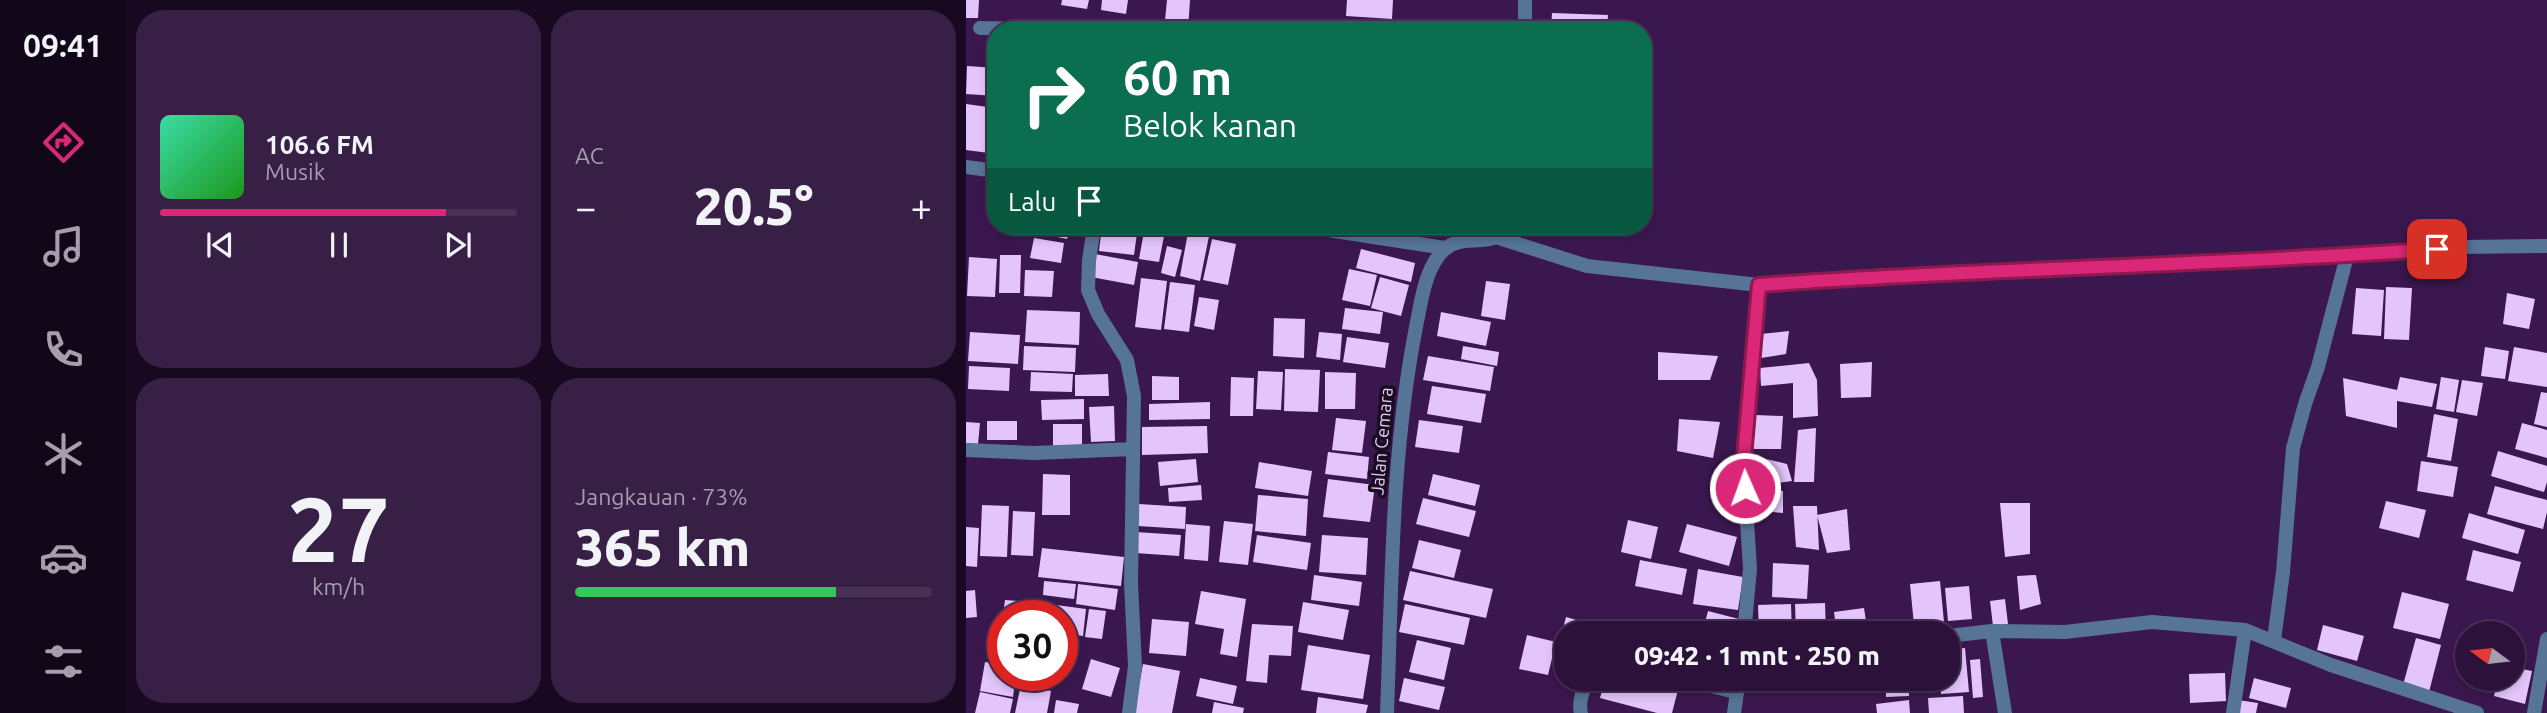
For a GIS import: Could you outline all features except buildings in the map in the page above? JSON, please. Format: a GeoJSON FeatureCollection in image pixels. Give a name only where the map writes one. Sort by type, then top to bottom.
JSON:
{"type":"FeatureCollection","features":[{"type":"Feature","properties":{"kind":"street"},"geometry":{"type":"LineString","coordinates":[[1525,0],[1525,21]]}},
{"type":"Feature","properties":{"kind":"street"},"geometry":{"type":"LineString","coordinates":[[980,28],[987,28]]}},
{"type":"Feature","properties":{"kind":"street"},"geometry":{"type":"LineString","coordinates":[[966,167],[987,170]]}},
{"type":"Feature","properties":{"kind":"street"},"geometry":{"type":"LineString","coordinates":[[1093,235],[1088,290],[1098,314],[1127,360],[1134,396],[1131,583],[1135,666],[1129,713]]}},
{"type":"Feature","properties":{"kind":"street"},"geometry":{"type":"LineString","coordinates":[[1360,235],[1445,248],[1458,242],[1496,237],[1587,266],[1759,285],[1870,276],[2347,256],[2460,247],[2547,246]]}},
{"type":"Feature","properties":{"kind":"street","name":"Jalan Cemara"},"geometry":{"type":"LineString","coordinates":[[1387,713],[1396,465],[1406,377],[1421,302],[1433,266],[1445,248]]}},
{"type":"Feature","properties":{"kind":"street"},"geometry":{"type":"LineString","coordinates":[[2274,640],[2283,572],[2293,448],[2318,367],[2347,256]]}},
{"type":"Feature","properties":{"kind":"street"},"geometry":{"type":"LineString","coordinates":[[1745,621],[1750,569],[1744,457],[1759,285]]}},
{"type":"Feature","properties":{"kind":"street"},"geometry":{"type":"LineString","coordinates":[[966,450],[1034,453],[1133,449]]}},
{"type":"Feature","properties":{"kind":"street"},"geometry":{"type":"LineString","coordinates":[[1960,635],[1992,631],[2065,632],[2151,622],[2245,629],[2331,665],[2477,713]]}},
{"type":"Feature","properties":{"kind":"street"},"geometry":{"type":"LineString","coordinates":[[2233,713],[2245,629]]}},
{"type":"Feature","properties":{"kind":"street"},"geometry":{"type":"LineString","coordinates":[[1992,631],[2005,713]]}},
{"type":"Feature","properties":{"kind":"street"},"geometry":{"type":"LineString","coordinates":[[2534,713],[2547,639]]}},
{"type":"Feature","properties":{"kind":"street"},"geometry":{"type":"LineString","coordinates":[[1581,713],[1583,691]]}},
{"type":"Feature","properties":{"kind":"street"},"geometry":{"type":"LineString","coordinates":[[1734,713],[1736,691]]}},
{"type":"Feature","properties":{"kind":"route"},"geometry":{"type":"LineString","coordinates":[[1745,488],[1744,457],[1759,285],[1870,276],[2276,260],[2437,249]]}}]}
